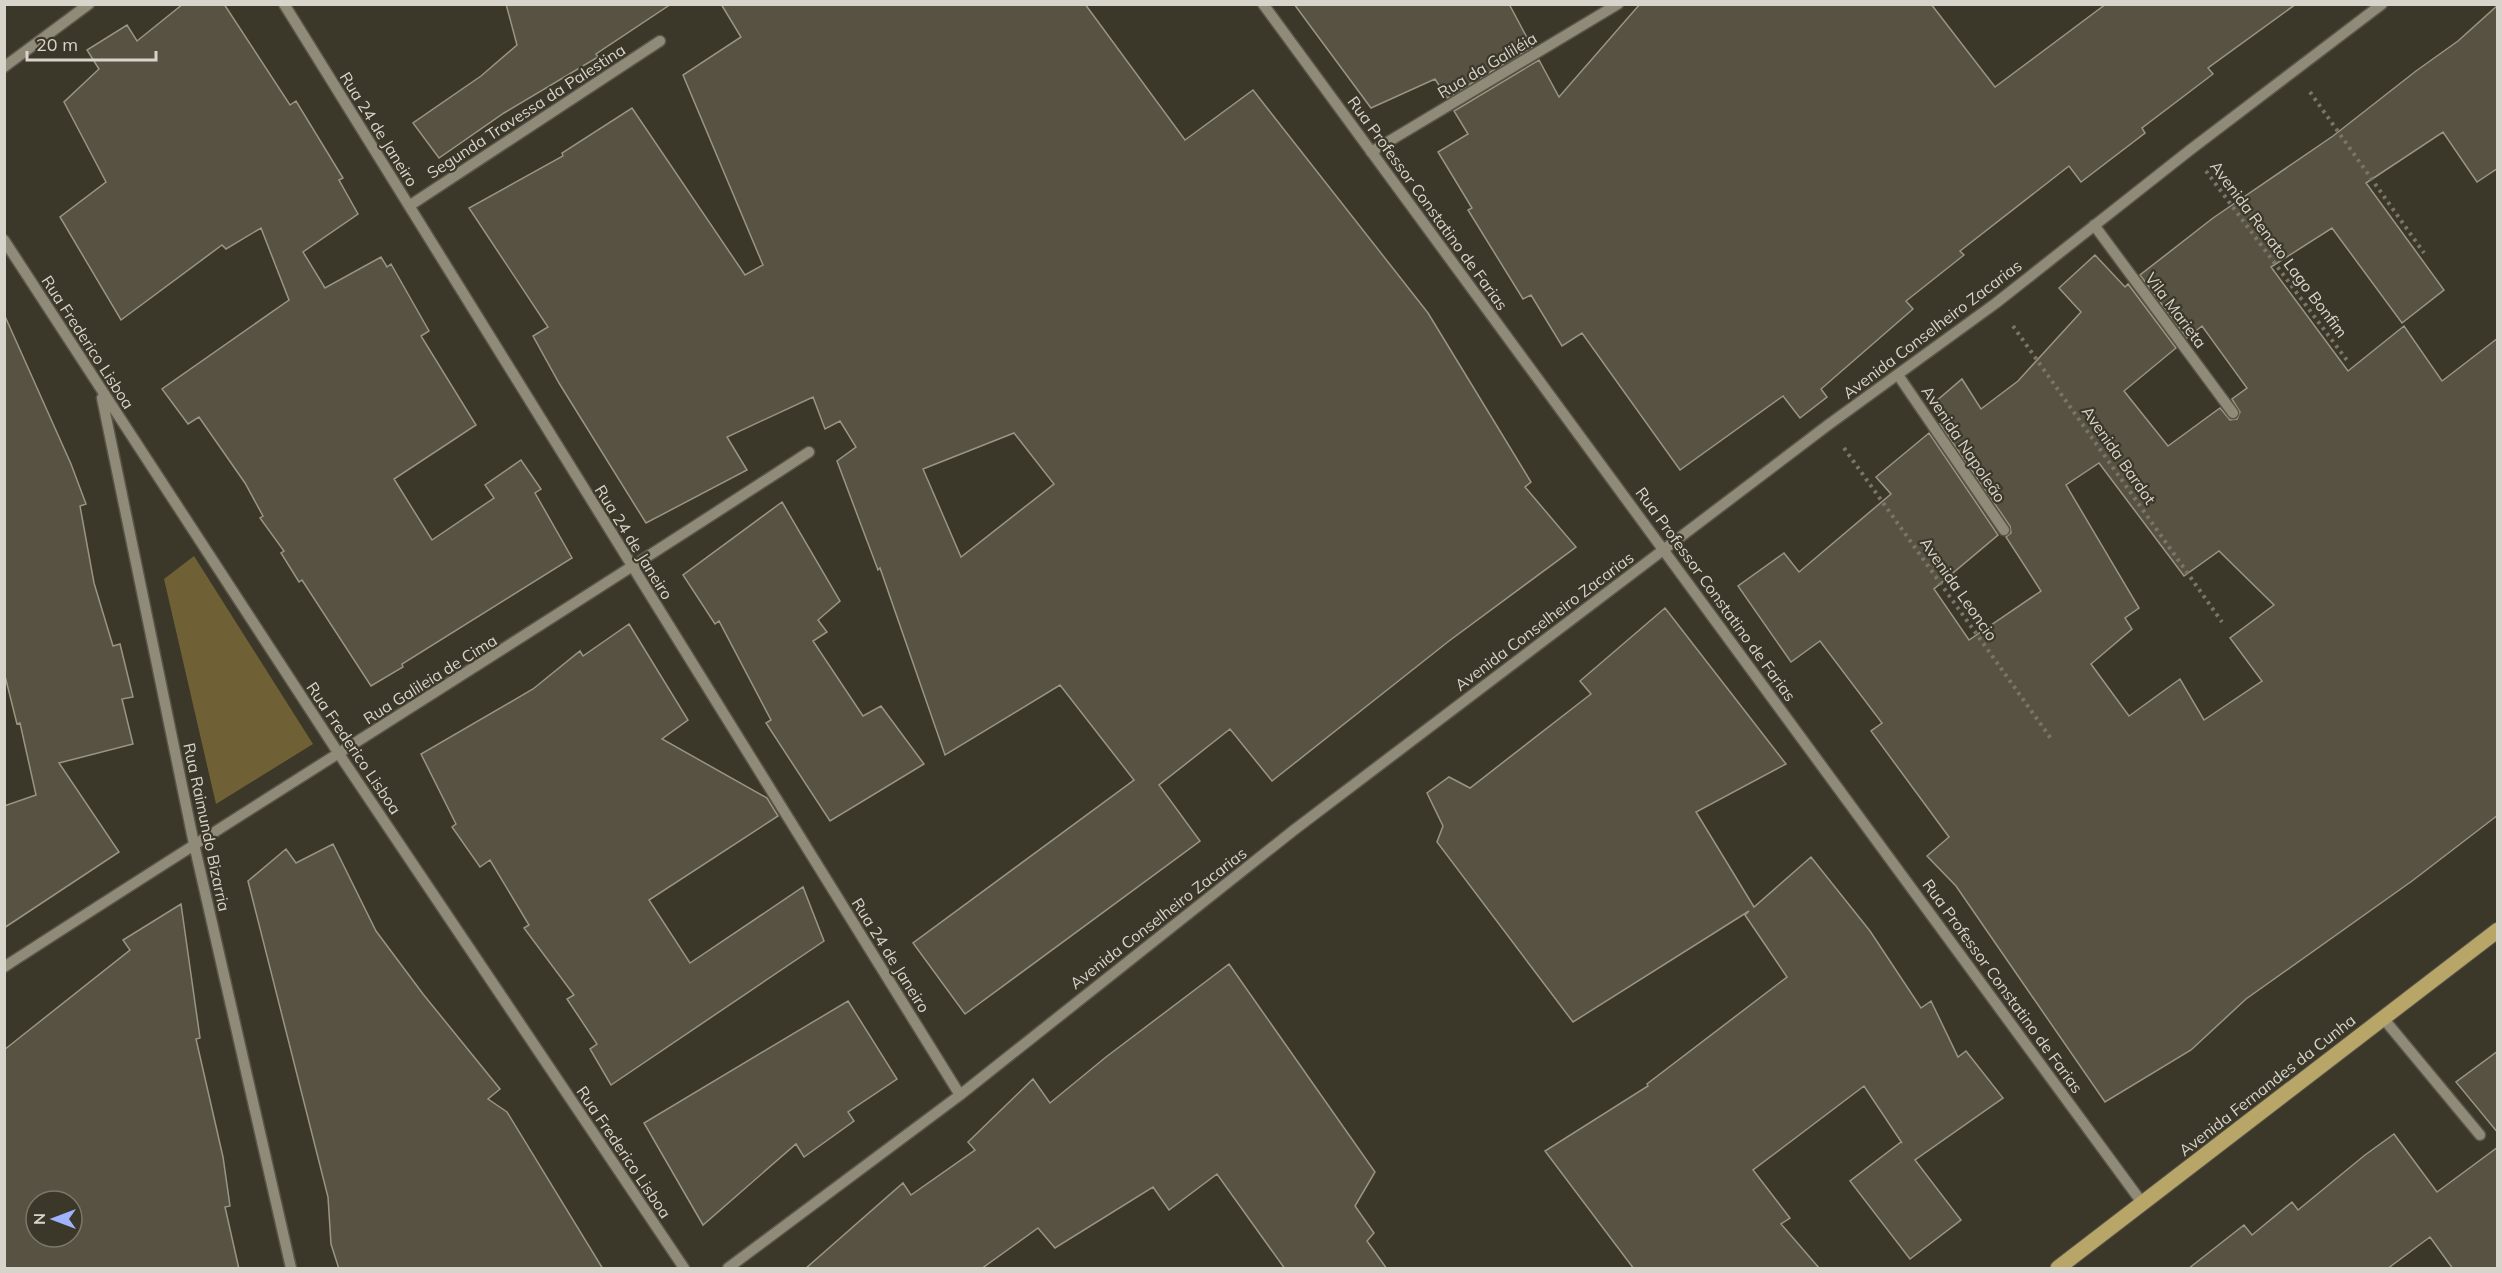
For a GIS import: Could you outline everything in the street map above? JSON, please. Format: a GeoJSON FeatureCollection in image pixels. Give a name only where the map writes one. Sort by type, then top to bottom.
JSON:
{"type":"FeatureCollection","features":[{"type":"Feature","properties":{"kind":"main road","name":"Avenida Fernandes da Cunha"},"geometry":{"type":"LineString","coordinates":[[2058,1269],[2498,930]]}},
{"type":"Feature","properties":{"kind":"street"},"geometry":{"type":"LineString","coordinates":[[4,67],[89,4]]}},
{"type":"Feature","properties":{"kind":"street","name":"Rua 24 de Janeiro"},"geometry":{"type":"LineString","coordinates":[[284,4],[960,1095]]}},
{"type":"Feature","properties":{"kind":"street","name":"Rua Professor Constatino de Farias"},"geometry":{"type":"LineString","coordinates":[[1263,4],[2143,1204]]}},
{"type":"Feature","properties":{"kind":"street","name":"Rua da Galiléia"},"geometry":{"type":"LineString","coordinates":[[1371,152],[1618,4]]}},
{"type":"Feature","properties":{"kind":"street","name":"Avenida Conselheiro Zacarias"},"geometry":{"type":"LineString","coordinates":[[728,1269],[960,1095],[1294,830],[1664,549],[1996,303],[2190,150],[2382,4]]}},
{"type":"Feature","properties":{"kind":"street","name":"Segunda Travessa da Palestina"},"geometry":{"type":"LineString","coordinates":[[409,206],[660,41]]}},
{"type":"Feature","properties":{"kind":"street","name":"Vila Marieta"},"geometry":{"type":"LineString","coordinates":[[2094,225],[2233,413]]}},
{"type":"Feature","properties":{"kind":"street","name":"Rua Frederico Lisboa"},"geometry":{"type":"LineString","coordinates":[[4,240],[339,754],[684,1269]]}},
{"type":"Feature","properties":{"kind":"street","name":"Avenida Napoleão"},"geometry":{"type":"LineString","coordinates":[[1898,375],[2004,530]]}},
{"type":"Feature","properties":{"kind":"street","name":"Rua Raimundo Bizarria"},"geometry":{"type":"LineString","coordinates":[[101,391],[194,844],[291,1269]]}},
{"type":"Feature","properties":{"kind":"street","name":"Rua Galileia de Cima"},"geometry":{"type":"LineString","coordinates":[[4,968],[194,844],[632,568],[809,452]]}},
{"type":"Feature","properties":{"kind":"street"},"geometry":{"type":"LineString","coordinates":[[2383,1018],[2480,1136]]}},
{"type":"Feature","properties":{"kind":"path"},"geometry":{"type":"LineString","coordinates":[[2312,94],[2424,253]]}},
{"type":"Feature","properties":{"kind":"path","name":"Avenida Renato Lago Bonfim"},"geometry":{"type":"LineString","coordinates":[[2190,150],[2349,363]]}},
{"type":"Feature","properties":{"kind":"path","name":"Avenida Bardot"},"geometry":{"type":"LineString","coordinates":[[1996,303],[2222,622]]}},
{"type":"Feature","properties":{"kind":"path","name":"Avenida Leoncio"},"geometry":{"type":"LineString","coordinates":[[1846,451],[2052,740]]}},
{"type":"Feature","properties":{"kind":"shaded area"},"geometry":{"type":"Polygon","coordinates":[[[194,556],[313,744],[216,804],[164,579],[194,556]]]}},
{"type":"Feature","properties":{"kind":"building"},"geometry":{"type":"Polygon","coordinates":[[[183,4],[224,4],[290,105],[296,101],[343,178],[339,180],[358,214],[303,252],[325,288],[381,257],[387,267],[391,264],[429,331],[421,336],[476,425],[394,479],[432,540],[494,498],[485,485],[521,460],[541,489],[535,493],[572,558],[402,664],[403,667],[371,686],[302,580],[299,582],[281,553],[284,551],[260,518],[263,516],[245,483],[199,417],[188,424],[162,389],[289,300],[261,228],[226,249],[222,245],[121,320],[60,217],[106,182],[64,102],[99,69],[87,50],[127,25],[137,41],[183,4]]]}},
{"type":"Feature","properties":{"kind":"building"},"geometry":{"type":"Polygon","coordinates":[[[506,4],[671,4],[596,54],[598,57],[504,113],[439,158],[413,123],[481,76],[517,45],[506,4]]]}},
{"type":"Feature","properties":{"kind":"building"},"geometry":{"type":"Polygon","coordinates":[[[721,4],[1085,4],[1185,140],[1253,90],[1428,313],[1531,482],[1525,487],[1576,547],[1449,641],[1272,781],[1230,729],[1159,785],[1200,841],[965,1014],[913,943],[1134,780],[1060,685],[945,755],[880,568],[878,570],[837,461],[856,447],[840,421],[825,429],[813,397],[727,437],[747,470],[646,523],[559,383],[533,336],[548,327],[469,208],[563,156],[562,153],[632,108],[745,275],[763,265],[683,75],[741,37],[721,4]],[[1014,433],[923,469],[961,557],[1054,484],[1014,433]]]}},
{"type":"Feature","properties":{"kind":"building"},"geometry":{"type":"Polygon","coordinates":[[[1294,4],[1509,4],[1532,47],[1447,98],[1435,79],[1371,108],[1294,4]]]}},
{"type":"Feature","properties":{"kind":"building"},"geometry":{"type":"Polygon","coordinates":[[[1640,4],[1931,4],[1995,87],[2106,4],[2296,4],[2208,68],[2213,74],[2142,128],[2145,133],[2081,182],[2069,166],[1960,251],[1964,255],[1906,301],[1913,309],[1821,389],[1827,397],[1800,418],[1783,396],[1680,470],[1582,333],[1562,346],[1531,295],[1523,299],[1468,210],[1472,208],[1438,152],[1468,134],[1454,111],[1539,60],[1559,97],[1640,4]]]}},
{"type":"Feature","properties":{"kind":"building"},"geometry":{"type":"Polygon","coordinates":[[[2498,5],[2498,168],[2477,182],[2443,132],[2366,183],[2444,290],[2402,323],[2332,228],[2271,267],[2348,371],[2404,326],[2442,381],[2498,338],[2498,815],[2412,881],[2246,999],[2191,1050],[2105,1102],[1956,886],[1927,856],[1949,837],[1871,731],[1882,723],[1820,641],[1791,662],[1738,586],[1784,553],[1799,572],[1891,494],[1876,477],[1929,433],[1998,535],[1934,589],[1969,640],[2041,591],[2006,537],[2011,533],[2010,526],[1940,424],[1945,420],[1934,403],[1962,379],[1981,409],[2018,381],[2081,312],[2059,288],[2095,255],[2125,287],[2128,284],[2176,348],[2124,391],[2168,446],[2220,408],[2230,420],[2237,419],[2240,412],[2232,399],[2247,388],[2202,326],[2187,338],[2140,275],[2213,218],[2333,136],[2458,41],[2498,5]],[[2099,463],[2066,485],[2139,608],[2125,618],[2132,629],[2091,664],[2129,716],[2180,679],[2204,720],[2262,681],[2230,638],[2274,605],[2219,551],[2184,576],[2099,463]]]}},
{"type":"Feature","properties":{"kind":"building"},"geometry":{"type":"Polygon","coordinates":[[[4,314],[71,464],[86,504],[80,506],[94,583],[113,646],[120,644],[133,697],[122,699],[133,744],[59,763],[119,852],[4,928],[4,806],[36,795],[20,723],[17,724],[4,672],[4,314]]]}},
{"type":"Feature","properties":{"kind":"building"},"geometry":{"type":"Polygon","coordinates":[[[782,502],[840,601],[818,620],[827,632],[813,641],[863,716],[881,706],[924,764],[830,821],[766,723],[771,720],[719,621],[715,624],[683,575],[782,502]]]}},
{"type":"Feature","properties":{"kind":"building"},"geometry":{"type":"Polygon","coordinates":[[[1665,608],[1786,764],[1696,812],[1754,907],[1811,857],[1870,931],[1921,1008],[1931,1001],[1958,1057],[1966,1051],[2003,1098],[1915,1160],[1961,1220],[1910,1259],[1850,1181],[1902,1143],[1864,1086],[1753,1170],[1790,1218],[1781,1224],[1820,1269],[1634,1269],[1545,1151],[1648,1086],[1647,1084],[1787,977],[1745,915],[1749,911],[1573,1022],[1437,842],[1443,826],[1427,793],[1449,777],[1470,788],[1591,694],[1580,681],[1665,608]]]}},
{"type":"Feature","properties":{"kind":"building"},"geometry":{"type":"Polygon","coordinates":[[[629,624],[688,720],[662,739],[767,798],[778,816],[649,900],[690,963],[803,887],[824,941],[611,1085],[590,1049],[597,1044],[567,999],[574,995],[524,928],[529,925],[490,860],[480,867],[452,827],[456,824],[421,754],[533,689],[580,651],[583,656],[629,624]]]}},
{"type":"Feature","properties":{"kind":"building"},"geometry":{"type":"Polygon","coordinates":[[[333,844],[376,931],[423,994],[500,1089],[488,1099],[507,1112],[603,1269],[339,1269],[331,1244],[328,1197],[248,881],[286,849],[296,863],[333,844]]]}},
{"type":"Feature","properties":{"kind":"building"},"geometry":{"type":"Polygon","coordinates":[[[181,904],[200,1038],[196,1039],[223,1157],[230,1206],[225,1207],[239,1269],[4,1269],[4,1050],[130,950],[123,940],[181,904]]]}},
{"type":"Feature","properties":{"kind":"building"},"geometry":{"type":"Polygon","coordinates":[[[1229,964],[1375,1172],[1355,1206],[1374,1233],[1367,1241],[1387,1269],[1285,1269],[1217,1174],[1169,1210],[1153,1187],[1055,1248],[1038,1228],[981,1269],[805,1269],[903,1183],[911,1195],[975,1150],[968,1142],[1033,1079],[1050,1103],[1106,1057],[1229,964]]]}},
{"type":"Feature","properties":{"kind":"building"},"geometry":{"type":"Polygon","coordinates":[[[848,1001],[897,1079],[848,1112],[854,1121],[804,1157],[796,1144],[703,1225],[644,1123],[848,1001]]]}},
{"type":"Feature","properties":{"kind":"building"},"geometry":{"type":"Polygon","coordinates":[[[2498,1051],[2498,1133],[2456,1082],[2498,1051]]]}},
{"type":"Feature","properties":{"kind":"building"},"geometry":{"type":"Polygon","coordinates":[[[2394,1134],[2437,1192],[2498,1147],[2498,1269],[2453,1269],[2430,1237],[2387,1269],[2188,1269],[2244,1225],[2252,1235],[2292,1202],[2298,1210],[2394,1134]]]}}]}
